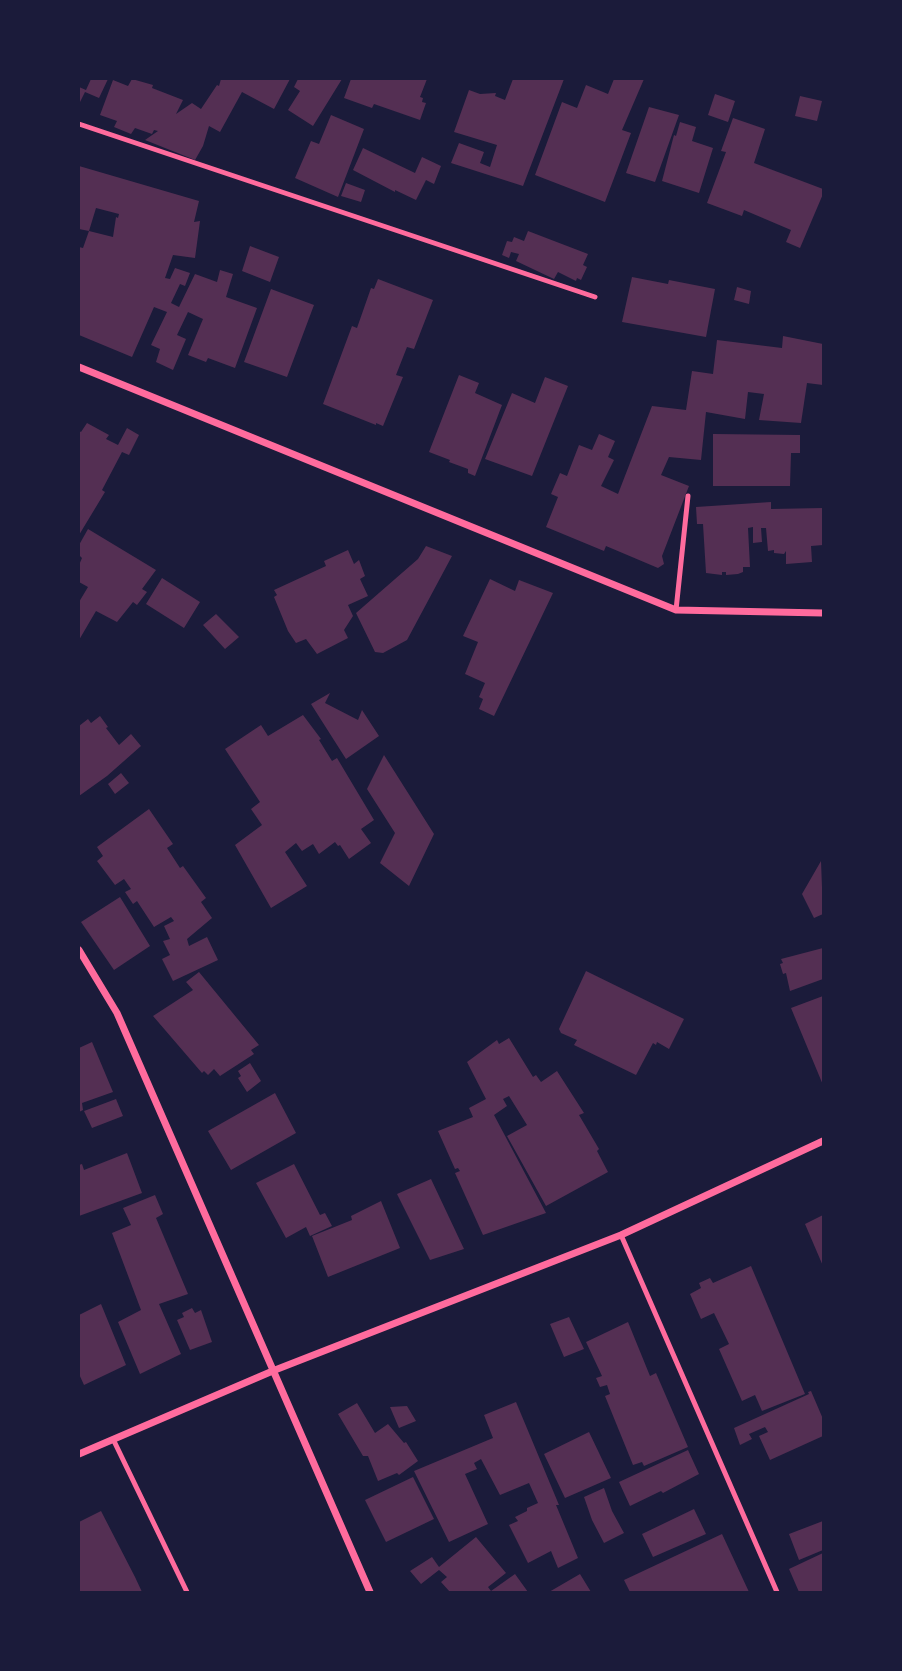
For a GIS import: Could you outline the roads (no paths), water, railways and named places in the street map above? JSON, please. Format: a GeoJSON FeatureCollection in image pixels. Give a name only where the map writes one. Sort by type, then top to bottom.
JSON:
{"type":"FeatureCollection","features":[{"type":"Feature","properties":{"kind":"street"},"geometry":{"type":"LineString","coordinates":[[79,367],[676,610],[823,613]]}},
{"type":"Feature","properties":{"kind":"street"},"geometry":{"type":"LineString","coordinates":[[79,950],[117,1013],[370,1592]]}},
{"type":"Feature","properties":{"kind":"street"},"geometry":{"type":"LineString","coordinates":[[79,1454],[275,1370],[621,1235],[823,1141]]}},
{"type":"Feature","properties":{"kind":"lane"},"geometry":{"type":"LineString","coordinates":[[79,124],[595,297]]}},
{"type":"Feature","properties":{"kind":"lane"},"geometry":{"type":"LineString","coordinates":[[676,610],[688,496]]}},
{"type":"Feature","properties":{"kind":"lane"},"geometry":{"type":"LineString","coordinates":[[621,1235],[778,1592]]}},
{"type":"Feature","properties":{"kind":"lane"},"geometry":{"type":"LineString","coordinates":[[113,1439],[187,1592]]}}]}
